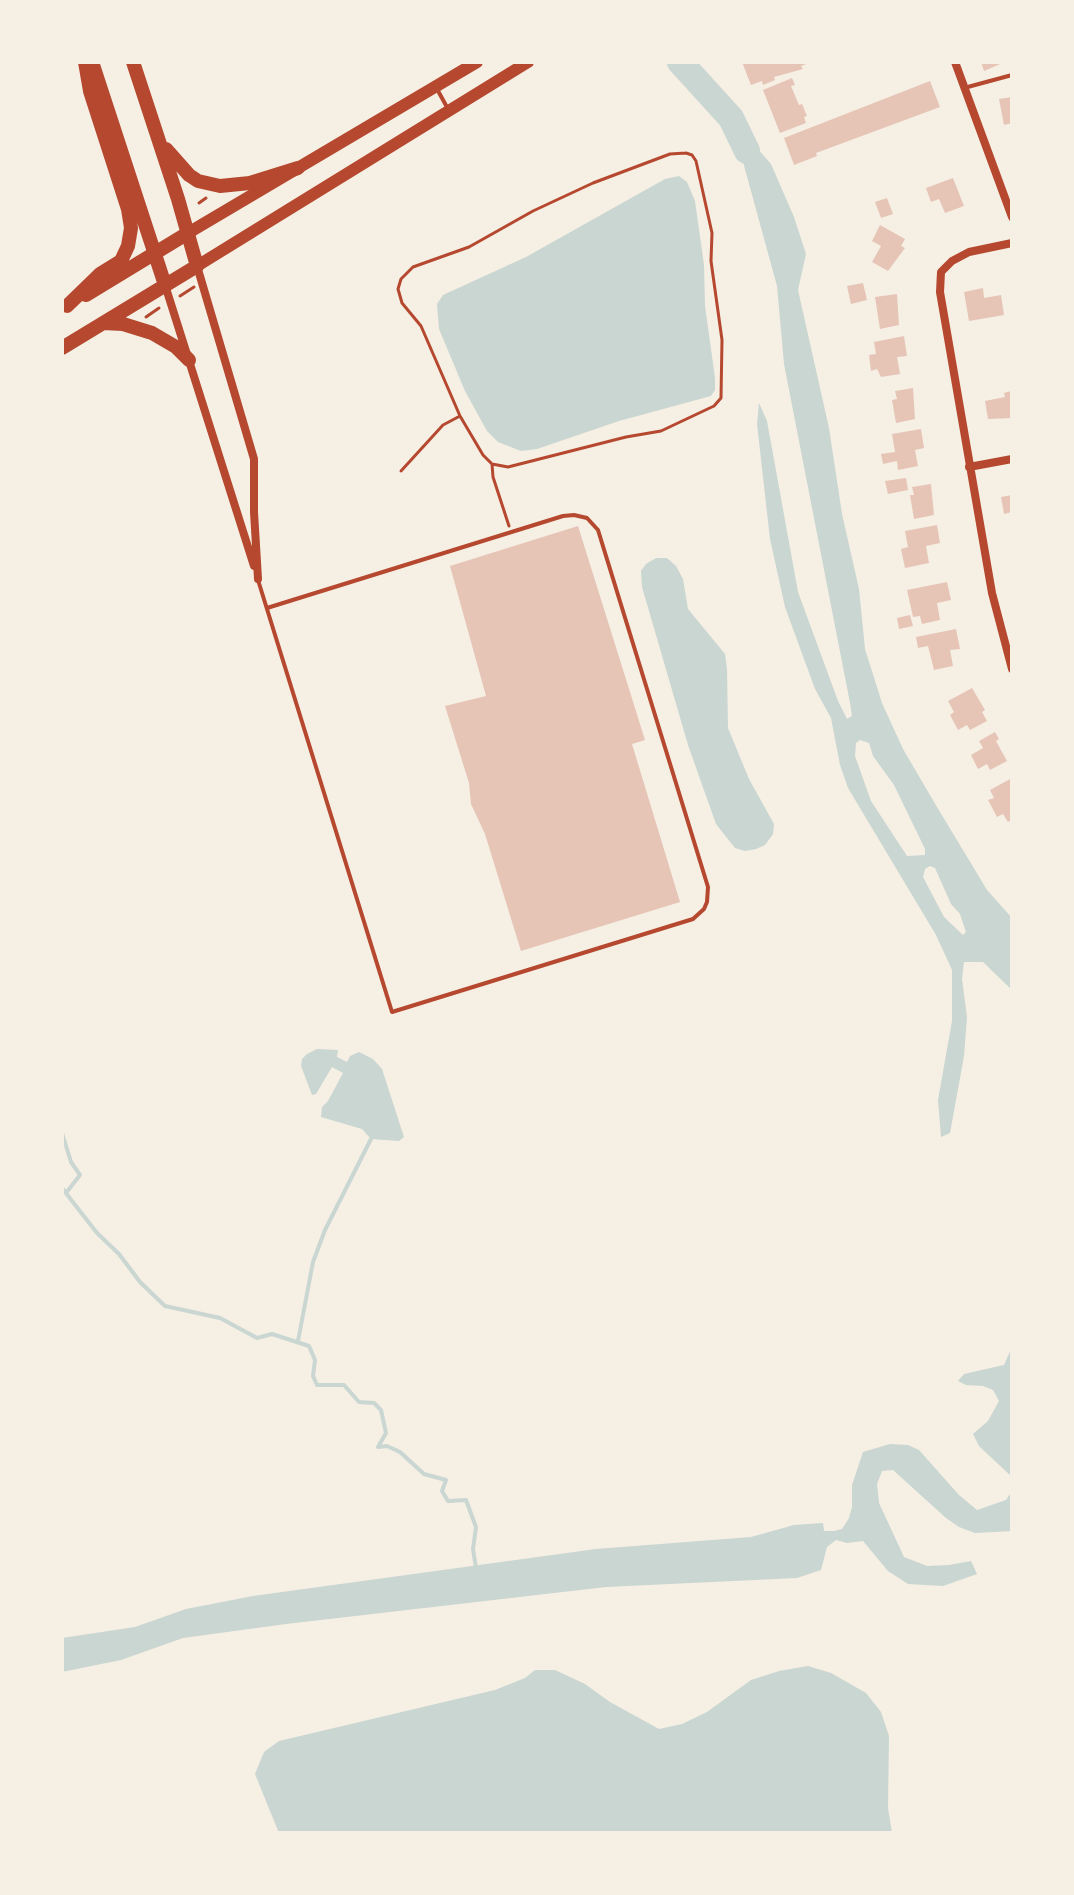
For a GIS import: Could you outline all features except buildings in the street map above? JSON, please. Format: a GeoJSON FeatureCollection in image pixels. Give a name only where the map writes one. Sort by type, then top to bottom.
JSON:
{"type":"FeatureCollection","features":[{"type":"Feature","properties":{"kind":"main road"},"geometry":{"type":"LineString","coordinates":[[64,308],[100,274],[121,261],[131,228],[128,209],[90,91],[85,62]]}},
{"type":"Feature","properties":{"kind":"main road"},"geometry":{"type":"LineString","coordinates":[[92,62],[165,285]]}},
{"type":"Feature","properties":{"kind":"main road"},"geometry":{"type":"LineString","coordinates":[[133,62],[197,266]]}},
{"type":"Feature","properties":{"kind":"main road"},"geometry":{"type":"LineString","coordinates":[[64,308],[477,62]]}},
{"type":"Feature","properties":{"kind":"main road"},"geometry":{"type":"LineString","coordinates":[[62,348],[528,62]]}},
{"type":"Feature","properties":{"kind":"main road"},"geometry":{"type":"LineString","coordinates":[[157,136],[178,165],[198,181],[208,184],[231,187],[298,168]]}},
{"type":"Feature","properties":{"kind":"main road"},"geometry":{"type":"LineString","coordinates":[[103,323],[123,324],[152,333],[176,347],[189,360]]}},
{"type":"Feature","properties":{"kind":"street"},"geometry":{"type":"LineString","coordinates":[[955,62],[1012,217]]}},
{"type":"Feature","properties":{"kind":"street"},"geometry":{"type":"LineString","coordinates":[[1012,243],[969,252],[952,261],[941,272],[940,292],[996,615],[1012,668]]}},
{"type":"Feature","properties":{"kind":"street"},"geometry":{"type":"LineString","coordinates":[[197,266],[254,459],[258,579]]}},
{"type":"Feature","properties":{"kind":"street"},"geometry":{"type":"LineString","coordinates":[[165,285],[258,579]]}},
{"type":"Feature","properties":{"kind":"street"},"geometry":{"type":"LineString","coordinates":[[969,467],[1012,459]]}},
{"type":"Feature","properties":{"kind":"lane"},"geometry":{"type":"LineString","coordinates":[[964,88],[1012,75]]}},
{"type":"Feature","properties":{"kind":"lane"},"geometry":{"type":"LineString","coordinates":[[435,87],[449,110]]}},
{"type":"Feature","properties":{"kind":"lane"},"geometry":{"type":"LineString","coordinates":[[258,579],[392,1012],[693,919],[704,909],[708,887],[598,530],[587,518],[574,515],[267,608]]}},
{"type":"Feature","properties":{"kind":"path"},"geometry":{"type":"LineString","coordinates":[[670,154],[692,155],[703,182],[712,233],[711,261],[722,340],[721,398],[714,406],[661,431],[508,467],[492,464],[483,455],[460,416],[421,326],[402,303],[398,289],[401,279],[413,267],[469,247],[533,211],[593,183],[670,154]]}},
{"type":"Feature","properties":{"kind":"path"},"geometry":{"type":"LineString","coordinates":[[180,296],[194,287]]}},
{"type":"Feature","properties":{"kind":"path"},"geometry":{"type":"LineString","coordinates":[[142,319],[164,305]]}},
{"type":"Feature","properties":{"kind":"path"},"geometry":{"type":"LineString","coordinates":[[401,471],[443,425],[460,416]]}},
{"type":"Feature","properties":{"kind":"path"},"geometry":{"type":"LineString","coordinates":[[492,464],[493,477],[511,533]]}},
{"type":"Feature","properties":{"kind":"shaded area"},"geometry":{"type":"Polygon","coordinates":[[[731,118],[771,164],[806,254],[798,290],[829,428],[842,514],[859,589],[865,649],[882,703],[903,749],[987,890],[1012,918],[1012,990],[983,962],[964,962],[962,979],[967,1017],[964,1056],[950,1133],[941,1137],[938,1100],[952,1021],[952,970],[936,935],[848,788],[831,718],[815,689],[785,607],[770,539],[757,424],[759,403],[767,421],[798,592],[847,719],[852,716],[850,703],[784,364],[777,286],[731,118]],[[860,740],[856,743],[855,756],[871,801],[907,856],[925,855],[925,849],[894,785],[873,756],[869,743],[860,740]],[[930,866],[925,869],[923,877],[944,917],[963,935],[966,932],[960,914],[951,904],[935,868],[930,866]]]}},
{"type":"Feature","properties":{"kind":"shaded area"},"geometry":{"type":"Polygon","coordinates":[[[679,176],[687,182],[695,201],[715,378],[715,390],[711,396],[619,421],[537,449],[521,451],[498,442],[487,431],[465,391],[439,329],[437,304],[443,295],[526,257],[665,179],[679,176]]]}},
{"type":"Feature","properties":{"kind":"shaded area"},"geometry":{"type":"Polygon","coordinates":[[[656,558],[667,558],[676,566],[683,579],[688,609],[725,654],[728,728],[749,779],[774,824],[773,834],[765,845],[756,849],[745,851],[735,848],[716,824],[688,745],[642,587],[641,571],[656,558]]]}},
{"type":"Feature","properties":{"kind":"shaded area"},"geometry":{"type":"Polygon","coordinates":[[[317,1049],[338,1050],[337,1057],[347,1062],[350,1056],[359,1052],[373,1059],[382,1069],[404,1137],[399,1141],[371,1139],[362,1129],[321,1117],[322,1107],[343,1073],[332,1067],[316,1094],[312,1095],[301,1066],[302,1059],[317,1049]]]}},
{"type":"Feature","properties":{"kind":"shaded area"},"geometry":{"type":"Polygon","coordinates":[[[1012,1347],[1012,1484],[1011,1476],[979,1446],[973,1434],[988,1421],[999,1401],[993,1390],[958,1381],[964,1374],[1004,1365],[1012,1347]]]}},
{"type":"Feature","properties":{"kind":"shaded area"},"geometry":{"type":"Polygon","coordinates":[[[890,1444],[908,1445],[919,1450],[959,1495],[977,1510],[1006,1500],[1012,1491],[1012,1531],[975,1533],[946,1518],[893,1470],[882,1471],[877,1484],[879,1503],[904,1557],[927,1566],[971,1561],[977,1574],[943,1586],[908,1584],[888,1571],[863,1541],[847,1543],[836,1540],[827,1547],[821,1570],[797,1578],[606,1587],[286,1624],[183,1638],[121,1660],[62,1672],[62,1638],[135,1627],[186,1609],[253,1596],[596,1549],[751,1537],[794,1525],[823,1523],[824,1531],[842,1529],[852,1507],[852,1485],[863,1452],[890,1444]]]}},
{"type":"Feature","properties":{"kind":"shaded area"},"geometry":{"type":"Polygon","coordinates":[[[808,1666],[831,1673],[866,1693],[881,1712],[889,1736],[888,1808],[892,1833],[279,1833],[255,1774],[264,1752],[279,1741],[495,1690],[525,1678],[535,1670],[555,1670],[585,1684],[659,1729],[682,1724],[707,1712],[751,1680],[808,1666]]]}},
{"type":"Feature","properties":{"kind":"waterway"},"geometry":{"type":"LineString","coordinates":[[680,62],[731,118],[747,151]]}},
{"type":"Feature","properties":{"kind":"waterway"},"geometry":{"type":"LineString","coordinates":[[62,1133],[71,1162],[80,1175],[66,1193]]}},
{"type":"Feature","properties":{"kind":"waterway"},"geometry":{"type":"LineString","coordinates":[[298,1341],[313,1262],[325,1230],[371,1139]]}},
{"type":"Feature","properties":{"kind":"waterway"},"geometry":{"type":"LineString","coordinates":[[62,1188],[97,1233],[165,1306],[220,1318],[257,1338],[272,1334],[309,1346],[315,1360],[313,1376],[317,1385],[344,1385],[359,1402],[374,1403],[381,1410],[386,1433],[378,1447],[387,1446],[400,1452],[424,1474],[446,1480],[442,1491],[448,1501],[466,1500],[476,1527],[473,1549],[476,1568]]}}]}
